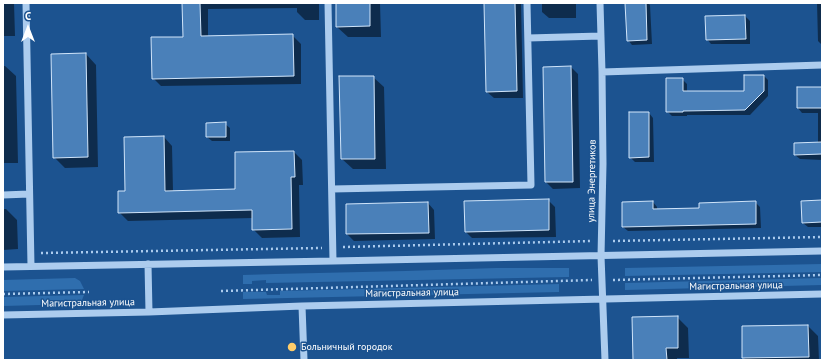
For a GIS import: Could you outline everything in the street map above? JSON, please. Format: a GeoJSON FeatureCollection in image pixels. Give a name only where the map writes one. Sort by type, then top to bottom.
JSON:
{"type":"FeatureCollection","features":[{"type":"Feature","properties":{"kind":"street"},"geometry":{"type":"LineString","coordinates":[[26,3],[31,266]]}},
{"type":"Feature","properties":{"kind":"street"},"geometry":{"type":"LineString","coordinates":[[328,3],[333,261]]}},
{"type":"Feature","properties":{"kind":"street"},"geometry":{"type":"LineString","coordinates":[[332,189],[531,185],[527,3]]}},
{"type":"Feature","properties":{"kind":"street","name":"улица Энергетиков"},"geometry":{"type":"LineString","coordinates":[[600,3],[603,164],[601,256],[605,360]]}},
{"type":"Feature","properties":{"kind":"street"},"geometry":{"type":"LineString","coordinates":[[528,38],[601,36]]}},
{"type":"Feature","properties":{"kind":"street"},"geometry":{"type":"LineString","coordinates":[[602,72],[822,65]]}},
{"type":"Feature","properties":{"kind":"street"},"geometry":{"type":"LineString","coordinates":[[3,195],[29,194]]}},
{"type":"Feature","properties":{"kind":"street"},"geometry":{"type":"LineString","coordinates":[[3,267],[822,251]]}},
{"type":"Feature","properties":{"kind":"street"},"geometry":{"type":"LineString","coordinates":[[148,264],[149,312]]}},
{"type":"Feature","properties":{"kind":"street","name":"Магистральная улица"},"geometry":{"type":"LineString","coordinates":[[3,315],[603,298],[822,294]]}},
{"type":"Feature","properties":{"kind":"street"},"geometry":{"type":"LineString","coordinates":[[302,306],[304,360]]}},
{"type":"Feature","properties":{"kind":"path"},"geometry":{"type":"LineString","coordinates":[[31,254],[157,250],[333,248],[822,237]]}},
{"type":"Feature","properties":{"kind":"path"},"geometry":{"type":"LineString","coordinates":[[221,291],[822,275]]}},
{"type":"Feature","properties":{"kind":"path"},"geometry":{"type":"LineString","coordinates":[[3,294],[89,292]]}},
{"type":"Feature","properties":{"kind":"shaded area"},"geometry":{"type":"Polygon","coordinates":[[[822,264],[822,272],[625,276],[625,268],[822,264]]]}},
{"type":"Feature","properties":{"kind":"shaded area"},"geometry":{"type":"Polygon","coordinates":[[[496,268],[569,268],[569,277],[266,283],[266,280],[252,281],[252,284],[243,284],[243,275],[496,268]]]}},
{"type":"Feature","properties":{"kind":"shaded area"},"geometry":{"type":"Polygon","coordinates":[[[75,278],[80,281],[84,289],[3,291],[3,280],[75,278]]]}},
{"type":"Feature","properties":{"kind":"shaded area"},"geometry":{"type":"Polygon","coordinates":[[[822,278],[822,285],[625,290],[625,283],[822,278]]]}},
{"type":"Feature","properties":{"kind":"shaded area"},"geometry":{"type":"Polygon","coordinates":[[[559,284],[559,292],[243,299],[243,292],[266,292],[267,295],[280,295],[280,291],[559,284]]]}},
{"type":"Feature","properties":{"kind":"shaded area"},"geometry":{"type":"Polygon","coordinates":[[[84,295],[82,300],[77,304],[3,306],[3,297],[84,295]]]}},
{"type":"Feature","properties":{"kind":"building"},"geometry":{"type":"Polygon","coordinates":[[[182,3],[200,3],[201,36],[293,34],[294,76],[152,79],[151,37],[183,37],[182,3]]]}},
{"type":"Feature","properties":{"kind":"building"},"geometry":{"type":"Polygon","coordinates":[[[336,3],[370,3],[370,26],[336,27],[336,3]]]}},
{"type":"Feature","properties":{"kind":"building"},"geometry":{"type":"Polygon","coordinates":[[[484,3],[515,3],[517,91],[486,92],[484,3]]]}},
{"type":"Feature","properties":{"kind":"building"},"geometry":{"type":"Polygon","coordinates":[[[625,3],[646,3],[647,40],[627,41],[625,3]]]}},
{"type":"Feature","properties":{"kind":"building"},"geometry":{"type":"Polygon","coordinates":[[[745,15],[746,39],[706,40],[705,16],[745,15]]]}},
{"type":"Feature","properties":{"kind":"building"},"geometry":{"type":"Polygon","coordinates":[[[86,53],[88,157],[53,158],[51,54],[86,53]]]}},
{"type":"Feature","properties":{"kind":"building"},"geometry":{"type":"Polygon","coordinates":[[[571,66],[573,182],[545,182],[543,67],[571,66]]]}},
{"type":"Feature","properties":{"kind":"building"},"geometry":{"type":"Polygon","coordinates":[[[744,75],[764,75],[764,91],[745,110],[666,112],[666,78],[683,78],[683,91],[744,91],[744,75]]]}},
{"type":"Feature","properties":{"kind":"building"},"geometry":{"type":"Polygon","coordinates":[[[339,76],[374,76],[375,159],[341,159],[339,76]]]}},
{"type":"Feature","properties":{"kind":"building"},"geometry":{"type":"Polygon","coordinates":[[[797,87],[822,87],[822,108],[797,108],[797,87]]]}},
{"type":"Feature","properties":{"kind":"building"},"geometry":{"type":"Polygon","coordinates":[[[629,112],[649,112],[649,157],[629,158],[629,112]]]}},
{"type":"Feature","properties":{"kind":"building"},"geometry":{"type":"Polygon","coordinates":[[[226,122],[226,137],[206,137],[206,123],[226,122]]]}},
{"type":"Feature","properties":{"kind":"building"},"geometry":{"type":"Polygon","coordinates":[[[164,136],[165,191],[235,189],[235,152],[294,151],[295,177],[291,177],[292,229],[252,230],[252,210],[118,213],[118,191],[125,191],[124,137],[164,136]]]}},
{"type":"Feature","properties":{"kind":"building"},"geometry":{"type":"Polygon","coordinates":[[[822,142],[822,154],[794,155],[794,143],[822,142]]]}},
{"type":"Feature","properties":{"kind":"building"},"geometry":{"type":"Polygon","coordinates":[[[549,199],[549,230],[465,232],[464,201],[549,199]]]}},
{"type":"Feature","properties":{"kind":"building"},"geometry":{"type":"Polygon","coordinates":[[[822,200],[822,222],[802,223],[801,201],[822,200]]]}},
{"type":"Feature","properties":{"kind":"building"},"geometry":{"type":"Polygon","coordinates":[[[653,201],[653,209],[699,208],[699,203],[756,201],[756,224],[622,227],[622,202],[653,201]]]}},
{"type":"Feature","properties":{"kind":"building"},"geometry":{"type":"Polygon","coordinates":[[[428,202],[429,233],[346,234],[346,204],[428,202]]]}},
{"type":"Feature","properties":{"kind":"building"},"geometry":{"type":"Polygon","coordinates":[[[678,316],[678,348],[666,348],[667,360],[633,360],[632,317],[678,316]]]}},
{"type":"Feature","properties":{"kind":"building"},"geometry":{"type":"Polygon","coordinates":[[[808,325],[809,357],[742,358],[742,326],[808,325]]]}},
{"type":"Feature","properties":{"kind":"place","name":"Больничный городок"},"geometry":{"type":"Point","coordinates":[292,347]}}]}
